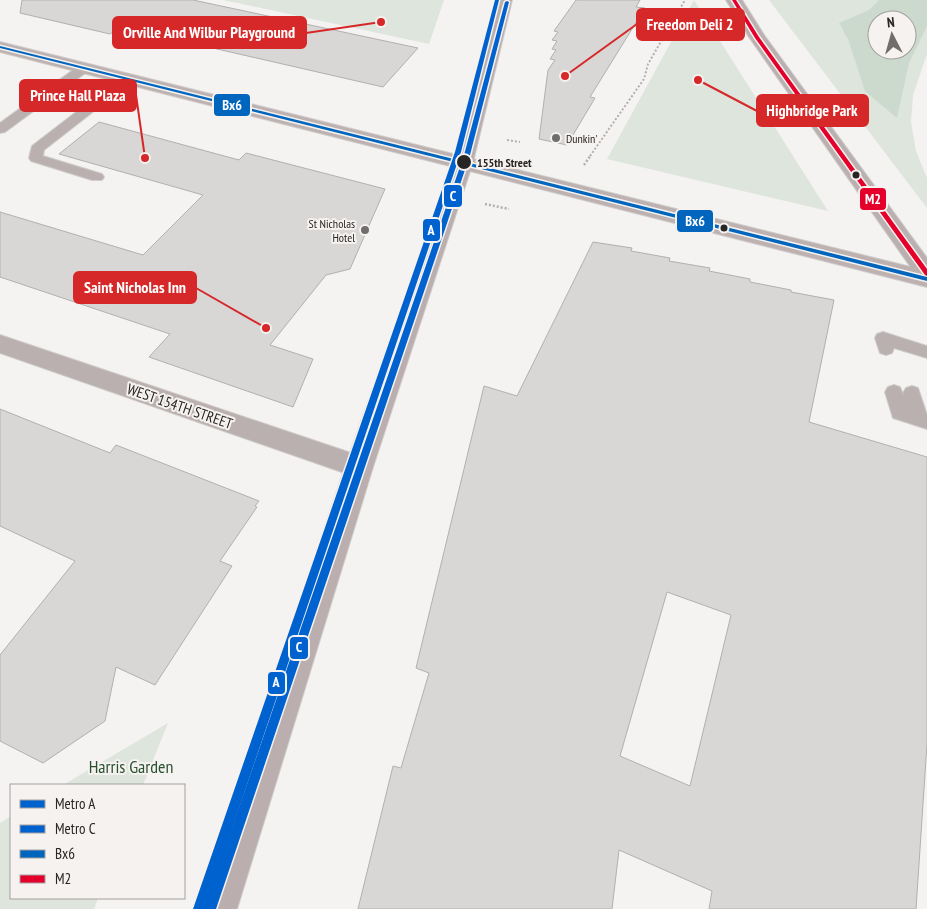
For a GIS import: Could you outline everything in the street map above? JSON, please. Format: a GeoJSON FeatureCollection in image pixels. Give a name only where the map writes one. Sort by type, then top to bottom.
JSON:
{"type":"FeatureCollection","features":[{"type":"Feature","properties":{"kind":"main road"},"geometry":{"type":"LineString","coordinates":[[217,909],[359,467],[463,162],[504,0]]}},
{"type":"Feature","properties":{"kind":"main road"},"geometry":{"type":"LineString","coordinates":[[0,46],[927,279]]}},
{"type":"Feature","properties":{"kind":"street"},"geometry":{"type":"LineString","coordinates":[[734,0],[757,36],[927,274]]}},
{"type":"Feature","properties":{"kind":"street","name":"WEST 154TH STREET"},"geometry":{"type":"LineString","coordinates":[[0,344],[359,467]]}},
{"type":"Feature","properties":{"kind":"lane"},"geometry":{"type":"LineString","coordinates":[[0,129],[84,68]]}},
{"type":"Feature","properties":{"kind":"lane"},"geometry":{"type":"LineString","coordinates":[[97,177],[36,158],[37,149],[127,79]]}},
{"type":"Feature","properties":{"kind":"lane"},"geometry":{"type":"LineString","coordinates":[[896,347],[927,352]]}},
{"type":"Feature","properties":{"kind":"lane"},"geometry":{"type":"LineString","coordinates":[[903,392],[922,421]]}},
{"type":"Feature","properties":{"kind":"path"},"geometry":{"type":"LineString","coordinates":[[566,189],[644,78],[648,64],[686,0]]}},
{"type":"Feature","properties":{"kind":"path"},"geometry":{"type":"LineString","coordinates":[[507,140],[520,142]]}},
{"type":"Feature","properties":{"kind":"path"},"geometry":{"type":"LineString","coordinates":[[485,204],[509,209]]}},
{"type":"Feature","properties":{"kind":"green space"},"geometry":{"type":"Polygon","coordinates":[[[223,0],[444,0],[429,44],[223,0]]]}},
{"type":"Feature","properties":{"kind":"green space"},"geometry":{"type":"Polygon","coordinates":[[[694,0],[828,211],[607,159],[694,0]]]}},
{"type":"Feature","properties":{"kind":"green space"},"geometry":{"type":"Polygon","coordinates":[[[769,0],[927,0],[927,54],[913,95],[911,122],[916,151],[927,178],[927,208],[769,0]]]}},
{"type":"Feature","properties":{"kind":"green space"},"geometry":{"type":"Polygon","coordinates":[[[879,0],[927,0],[927,26],[917,47],[917,10],[869,10],[879,0]]]}},
{"type":"Feature","properties":{"kind":"green space"},"geometry":{"type":"Polygon","coordinates":[[[867,11],[867,60],[910,60],[897,118],[865,91],[848,39],[839,23],[867,11]]]}},
{"type":"Feature","properties":{"kind":"green space","name":"Harris Garden"},"geometry":{"type":"Polygon","coordinates":[[[168,723],[143,784],[65,784],[168,723]]]}},
{"type":"Feature","properties":{"kind":"green space"},"geometry":{"type":"Polygon","coordinates":[[[10,817],[10,899],[98,899],[94,909],[0,909],[0,823],[10,817]]]}},
{"type":"Feature","properties":{"kind":"building"},"geometry":{"type":"Polygon","coordinates":[[[22,0],[193,0],[418,48],[383,87],[121,27],[110,34],[20,13],[22,0]]]}},
{"type":"Feature","properties":{"kind":"building"},"geometry":{"type":"Polygon","coordinates":[[[576,0],[640,0],[636,7],[645,8],[590,97],[595,98],[567,145],[539,139],[548,70],[555,60],[550,59],[556,50],[552,49],[557,41],[552,40],[558,32],[554,31],[576,0]]]}},
{"type":"Feature","properties":{"kind":"building"},"geometry":{"type":"Polygon","coordinates":[[[99,122],[239,160],[246,153],[385,189],[350,269],[326,275],[270,345],[313,359],[293,407],[149,357],[170,334],[0,277],[0,212],[143,255],[203,195],[59,154],[99,122]]]}},
{"type":"Feature","properties":{"kind":"building"},"geometry":{"type":"Polygon","coordinates":[[[593,242],[632,248],[631,251],[670,258],[669,261],[710,268],[709,271],[750,279],[750,282],[834,300],[809,422],[927,457],[927,744],[916,909],[709,909],[712,891],[619,850],[612,909],[358,909],[393,766],[401,768],[429,673],[416,668],[484,386],[517,396],[593,242]],[[667,592],[620,756],[690,786],[731,615],[667,592]]]}},
{"type":"Feature","properties":{"kind":"building"},"geometry":{"type":"Polygon","coordinates":[[[0,409],[110,453],[116,445],[259,501],[255,506],[257,507],[220,561],[232,566],[155,685],[116,667],[105,721],[43,763],[0,741],[0,655],[75,561],[0,526],[0,409]]]}},
{"type":"Feature","properties":{"kind":"metro line","name":"A"},"geometry":{"type":"LineString","coordinates":[[199,909],[458,152],[497,0]]}},
{"type":"Feature","properties":{"kind":"metro line","name":"C"},"geometry":{"type":"LineString","coordinates":[[210,909],[467,155],[507,2]]}},
{"type":"Feature","properties":{"kind":"transit line","name":"M2"},"geometry":{"type":"LineString","coordinates":[[734,0],[757,37],[927,274]]}},
{"type":"Feature","properties":{"kind":"transit line","name":"Bx6"},"geometry":{"type":"LineString","coordinates":[[0,47],[927,279]]}},
{"type":"Feature","properties":{"kind":"place","name":"Orville And Wilbur Playground"},"geometry":{"type":"Point","coordinates":[381,22]}},
{"type":"Feature","properties":{"kind":"place","name":"Freedom Deli 2"},"geometry":{"type":"Point","coordinates":[565,76]}},
{"type":"Feature","properties":{"kind":"place","name":"Highbridge Park"},"geometry":{"type":"Point","coordinates":[698,80]}},
{"type":"Feature","properties":{"kind":"place","name":"Dunkin'"},"geometry":{"type":"Point","coordinates":[556,138]}},
{"type":"Feature","properties":{"kind":"place","name":"Prince Hall Plaza"},"geometry":{"type":"Point","coordinates":[145,158]}},
{"type":"Feature","properties":{"kind":"place","name":"155th Street"},"geometry":{"type":"Point","coordinates":[464,162]}},
{"type":"Feature","properties":{"kind":"place","name":"St Nicholas Hotel"},"geometry":{"type":"Point","coordinates":[365,230]}},
{"type":"Feature","properties":{"kind":"place","name":"Saint Nicholas Inn"},"geometry":{"type":"Point","coordinates":[266,328]}}]}
